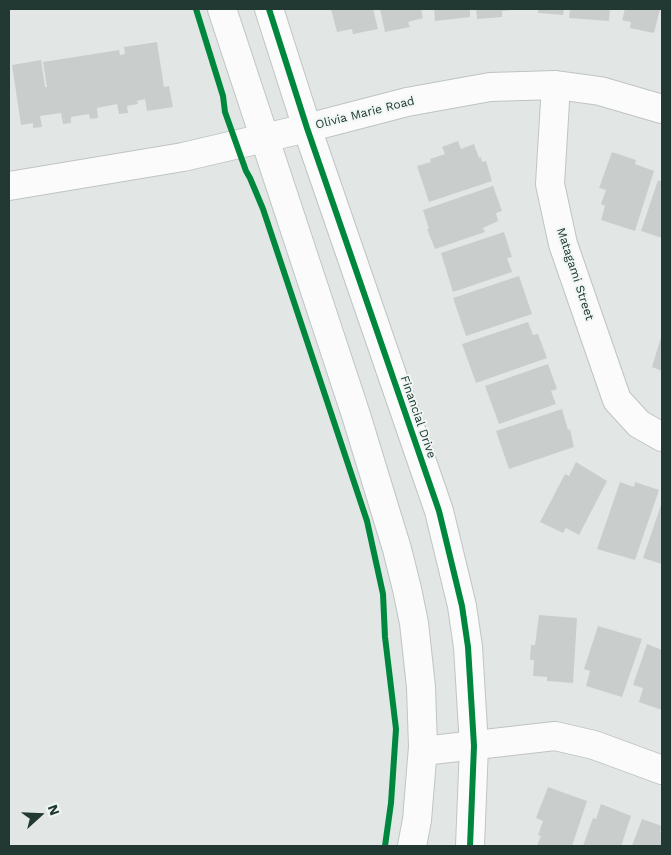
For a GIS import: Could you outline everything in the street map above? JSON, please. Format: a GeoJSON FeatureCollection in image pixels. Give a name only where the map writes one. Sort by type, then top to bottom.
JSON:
{"type":"FeatureCollection","features":[{"type":"Feature","properties":{"kind":"street"},"geometry":{"type":"LineString","coordinates":[[222,9],[356,415],[397,549],[414,623],[421,687],[423,751],[417,820],[412,846]]}},
{"type":"Feature","properties":{"kind":"street","name":"Financial Drive"},"geometry":{"type":"LineString","coordinates":[[269,9],[307,128],[439,511],[462,606],[468,647],[474,746],[470,846]]}},
{"type":"Feature","properties":{"kind":"street","name":"Olivia Marie Road"},"geometry":{"type":"LineString","coordinates":[[9,186],[183,157],[307,128],[406,102],[490,87],[556,85],[600,91],[662,109]]}},
{"type":"Feature","properties":{"kind":"street","name":"Matagami Street"},"geometry":{"type":"LineString","coordinates":[[556,85],[550,184],[563,244],[617,400],[639,424],[662,437]]}},
{"type":"Feature","properties":{"kind":"street"},"geometry":{"type":"LineString","coordinates":[[423,751],[554,736],[594,745],[662,770]]}},
{"type":"Feature","properties":{"kind":"building"},"geometry":{"type":"Polygon","coordinates":[[[331,9],[373,9],[378,29],[353,34],[352,29],[337,32],[331,9]]]}},
{"type":"Feature","properties":{"kind":"building"},"geometry":{"type":"Polygon","coordinates":[[[380,9],[421,9],[423,18],[408,22],[410,27],[385,32],[380,9]]]}},
{"type":"Feature","properties":{"kind":"building"},"geometry":{"type":"Polygon","coordinates":[[[434,9],[470,9],[470,17],[435,21],[434,9]]]}},
{"type":"Feature","properties":{"kind":"building"},"geometry":{"type":"Polygon","coordinates":[[[476,9],[512,10],[502,11],[502,17],[477,19],[476,9]]]}},
{"type":"Feature","properties":{"kind":"building"},"geometry":{"type":"Polygon","coordinates":[[[538,9],[564,9],[563,15],[538,13],[538,9]]]}},
{"type":"Feature","properties":{"kind":"building"},"geometry":{"type":"Polygon","coordinates":[[[570,9],[610,9],[609,21],[569,18],[570,9]]]}},
{"type":"Feature","properties":{"kind":"building"},"geometry":{"type":"Polygon","coordinates":[[[625,9],[660,9],[654,33],[630,28],[631,22],[622,20],[625,9]]]}},
{"type":"Feature","properties":{"kind":"building"},"geometry":{"type":"Polygon","coordinates":[[[157,42],[164,87],[169,86],[173,107],[147,111],[145,99],[137,101],[138,104],[127,106],[128,113],[119,114],[117,104],[97,108],[98,118],[90,119],[89,114],[71,117],[71,123],[63,124],[61,113],[40,116],[42,127],[33,128],[33,123],[21,125],[12,65],[41,60],[45,87],[47,87],[43,62],[119,50],[120,55],[125,54],[124,47],[157,42]]]}},
{"type":"Feature","properties":{"kind":"building"},"geometry":{"type":"Polygon","coordinates":[[[458,141],[461,149],[474,144],[479,158],[481,157],[482,162],[486,161],[492,181],[429,202],[417,166],[431,162],[430,159],[445,154],[442,147],[458,141]]]}},
{"type":"Feature","properties":{"kind":"building"},"geometry":{"type":"Polygon","coordinates":[[[612,152],[636,160],[635,164],[654,171],[635,231],[601,220],[605,206],[601,204],[606,190],[599,188],[612,152]]]}},
{"type":"Feature","properties":{"kind":"building"},"geometry":{"type":"Polygon","coordinates":[[[658,180],[662,182],[662,238],[641,231],[658,180]]]}},
{"type":"Feature","properties":{"kind":"building"},"geometry":{"type":"Polygon","coordinates":[[[493,186],[502,211],[496,213],[498,221],[483,228],[485,232],[435,249],[427,229],[429,229],[423,210],[493,186]]]}},
{"type":"Feature","properties":{"kind":"building"},"geometry":{"type":"Polygon","coordinates":[[[504,232],[512,257],[507,258],[512,272],[453,292],[441,253],[504,232]]]}},
{"type":"Feature","properties":{"kind":"building"},"geometry":{"type":"Polygon","coordinates":[[[519,276],[532,314],[466,336],[453,298],[519,276]]]}},
{"type":"Feature","properties":{"kind":"building"},"geometry":{"type":"Polygon","coordinates":[[[528,322],[533,335],[538,334],[547,358],[476,383],[462,344],[528,322]]]}},
{"type":"Feature","properties":{"kind":"building"},"geometry":{"type":"Polygon","coordinates":[[[662,334],[662,371],[652,367],[662,334]]]}},
{"type":"Feature","properties":{"kind":"building"},"geometry":{"type":"Polygon","coordinates":[[[548,364],[557,389],[551,391],[556,404],[499,424],[485,386],[548,364]]]}},
{"type":"Feature","properties":{"kind":"building"},"geometry":{"type":"Polygon","coordinates":[[[562,409],[568,430],[570,429],[574,447],[509,469],[496,431],[562,409]]]}},
{"type":"Feature","properties":{"kind":"building"},"geometry":{"type":"Polygon","coordinates":[[[576,462],[607,481],[579,535],[566,528],[563,533],[540,522],[565,474],[569,476],[576,462]]]}},
{"type":"Feature","properties":{"kind":"building"},"geometry":{"type":"Polygon","coordinates":[[[620,482],[634,487],[635,482],[659,490],[635,560],[597,549],[620,482]]]}},
{"type":"Feature","properties":{"kind":"building"},"geometry":{"type":"Polygon","coordinates":[[[662,502],[662,564],[643,558],[662,502]]]}},
{"type":"Feature","properties":{"kind":"building"},"geometry":{"type":"Polygon","coordinates":[[[539,615],[577,618],[573,683],[547,681],[547,677],[533,676],[534,660],[530,660],[531,645],[535,645],[539,615]]]}},
{"type":"Feature","properties":{"kind":"building"},"geometry":{"type":"Polygon","coordinates":[[[598,626],[642,639],[622,697],[586,686],[590,671],[584,669],[598,626]]]}},
{"type":"Feature","properties":{"kind":"building"},"geometry":{"type":"Polygon","coordinates":[[[647,644],[662,650],[662,710],[639,702],[643,688],[633,685],[647,644]]]}},
{"type":"Feature","properties":{"kind":"building"},"geometry":{"type":"Polygon","coordinates":[[[548,787],[587,801],[572,846],[537,846],[541,836],[538,835],[543,821],[536,818],[548,787]]]}},
{"type":"Feature","properties":{"kind":"building"},"geometry":{"type":"Polygon","coordinates":[[[601,804],[631,816],[621,846],[583,846],[593,818],[596,819],[601,804]]]}},
{"type":"Feature","properties":{"kind":"building"},"geometry":{"type":"Polygon","coordinates":[[[642,819],[662,826],[660,832],[662,833],[662,846],[632,846],[642,819]]]}},
{"type":"Feature","properties":{"kind":"cycle path"},"geometry":{"type":"LineString","coordinates":[[196,9],[223,96],[225,112],[246,171],[263,209],[367,521],[383,594],[385,637],[396,729],[391,803],[385,846]]}},
{"type":"Feature","properties":{"kind":"cycle path"},"geometry":{"type":"LineString","coordinates":[[269,9],[307,128],[439,511],[462,606],[468,647],[474,746],[470,846]]}}]}
